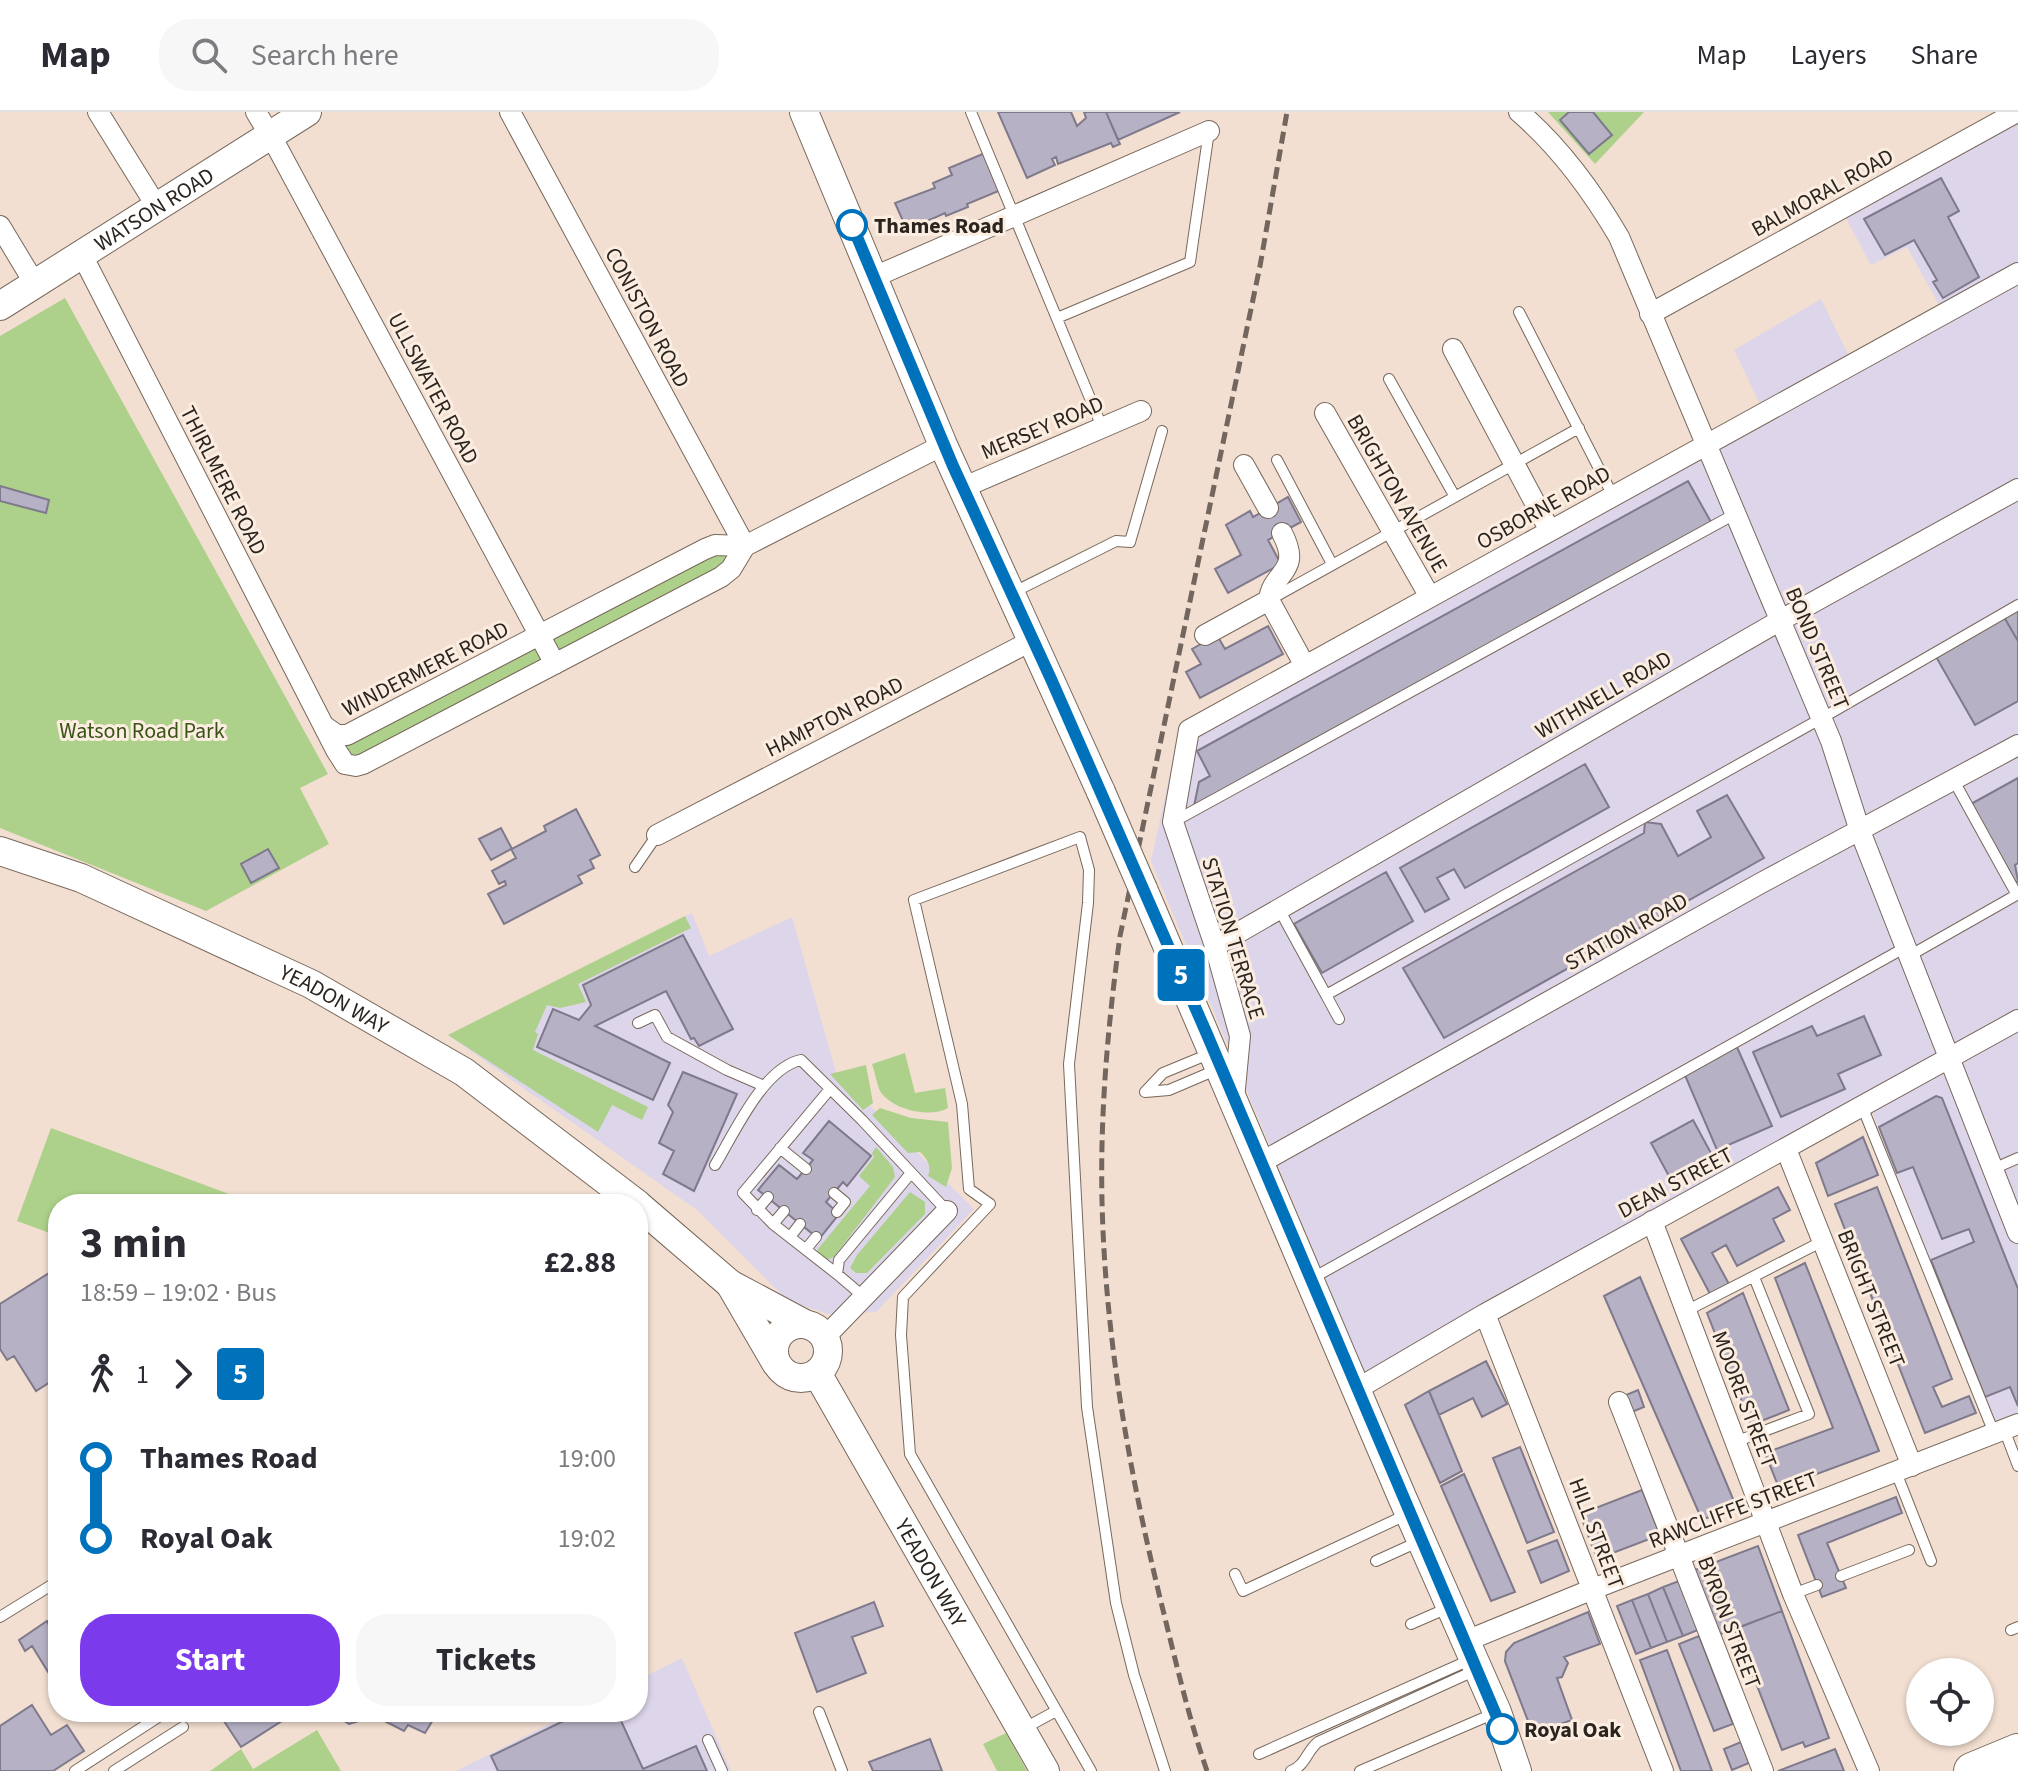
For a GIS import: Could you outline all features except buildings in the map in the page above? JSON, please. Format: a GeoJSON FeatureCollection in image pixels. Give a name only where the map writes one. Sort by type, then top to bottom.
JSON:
{"type":"FeatureCollection","features":[{"type":"Feature","properties":{"kind":"highway"},"geometry":{"type":"LineString","coordinates":[[1972,1771],[2018,1752]]}},
{"type":"Feature","properties":{"kind":"street"},"geometry":{"type":"LineString","coordinates":[[98,112],[157,207]]}},
{"type":"Feature","properties":{"kind":"street","name":"WATSON ROAD"},"geometry":{"type":"LineString","coordinates":[[0,306],[157,207],[264,124],[307,112]]}},
{"type":"Feature","properties":{"kind":"street","name":"CONISTON ROAD"},"geometry":{"type":"LineString","coordinates":[[510,112],[745,546]]}},
{"type":"Feature","properties":{"kind":"street"},"geometry":{"type":"LineString","coordinates":[[804,112],[943,445],[1101,792],[1218,1060],[1497,1712],[1517,1771]]}},
{"type":"Feature","properties":{"kind":"street","name":"BOND STREET"},"geometry":{"type":"LineString","coordinates":[[1519,112],[1567,161],[1604,211],[1626,251],[1705,446],[1822,718],[1860,831],[2018,1233]]}},
{"type":"Feature","properties":{"kind":"street","name":"BALMORAL ROAD"},"geometry":{"type":"LineString","coordinates":[[1650,314],[2017,112]]}},
{"type":"Feature","properties":{"kind":"street","name":"ULLSWATER ROAD"},"geometry":{"type":"LineString","coordinates":[[264,124],[555,664]]}},
{"type":"Feature","properties":{"kind":"street"},"geometry":{"type":"LineString","coordinates":[[874,277],[1209,131]]}},
{"type":"Feature","properties":{"kind":"street"},"geometry":{"type":"LineString","coordinates":[[0,226],[35,284]]}},
{"type":"Feature","properties":{"kind":"street","name":"THIRLMERE ROAD"},"geometry":{"type":"LineString","coordinates":[[82,255],[324,726]]}},
{"type":"Feature","properties":{"kind":"street","name":"OSBORNE ROAD"},"geometry":{"type":"LineString","coordinates":[[1175,831],[1189,730],[2018,273]]}},
{"type":"Feature","properties":{"kind":"street"},"geometry":{"type":"LineString","coordinates":[[1453,349],[1550,531]]}},
{"type":"Feature","properties":{"kind":"street","name":"MERSEY ROAD"},"geometry":{"type":"LineString","coordinates":[[962,488],[1141,411]]}},
{"type":"Feature","properties":{"kind":"street","name":"BRIGHTON AVENUE"},"geometry":{"type":"LineString","coordinates":[[1325,413],[1430,597]]}},
{"type":"Feature","properties":{"kind":"street","name":"WINDERMERE ROAD"},"geometry":{"type":"LineString","coordinates":[[324,726],[337,735],[347,735],[705,549],[715,545],[745,546],[943,445]]}},
{"type":"Feature","properties":{"kind":"street"},"geometry":{"type":"LineString","coordinates":[[1244,465],[1268,508]]}},
{"type":"Feature","properties":{"kind":"street","name":"WITHNELL ROAD"},"geometry":{"type":"LineString","coordinates":[[1215,946],[1781,620],[2018,489]]}},
{"type":"Feature","properties":{"kind":"street"},"geometry":{"type":"LineString","coordinates":[[1282,533],[1289,551],[1289,564],[1270,592],[1269,600],[1305,666]]}},
{"type":"Feature","properties":{"kind":"street","name":"WINDERMERE ROAD"},"geometry":{"type":"LineString","coordinates":[[324,726],[341,760],[356,766],[721,577],[731,569],[745,546]]}},
{"type":"Feature","properties":{"kind":"street"},"geometry":{"type":"LineString","coordinates":[[1205,635],[1269,600]]}},
{"type":"Feature","properties":{"kind":"street","name":"HAMPTON ROAD"},"geometry":{"type":"LineString","coordinates":[[657,835],[1033,640]]}},
{"type":"Feature","properties":{"kind":"street","name":"STATION ROAD"},"geometry":{"type":"LineString","coordinates":[[1260,1163],[2018,745]]}},
{"type":"Feature","properties":{"kind":"street","name":"STATION TERRACE"},"geometry":{"type":"LineString","coordinates":[[1175,831],[1215,946],[1240,1036],[1234,1099]]}},
{"type":"Feature","properties":{"kind":"street","name":"YEADON WAY"},"geometry":{"type":"LineString","coordinates":[[0,851],[81,878],[311,984],[464,1072],[625,1194]]}},
{"type":"Feature","properties":{"kind":"street","name":"DEAN STREET"},"geometry":{"type":"LineString","coordinates":[[1357,1389],[1485,1314],[2018,1020]]}},
{"type":"Feature","properties":{"kind":"street","name":"BRIGHT STREET"},"geometry":{"type":"LineString","coordinates":[[1786,1149],[1823,1241],[1904,1469]]}},
{"type":"Feature","properties":{"kind":"street"},"geometry":{"type":"LineString","coordinates":[[814,1330],[829,1353],[823,1368],[809,1377],[792,1377],[778,1366],[774,1350],[775,1341],[786,1328],[814,1330],[864,1297],[947,1211]]}},
{"type":"Feature","properties":{"kind":"street","name":"YEADON WAY"},"geometry":{"type":"LineString","coordinates":[[648,1213],[730,1284],[814,1330]]}},
{"type":"Feature","properties":{"kind":"street","name":"MOORE STREET"},"geometry":{"type":"LineString","coordinates":[[1652,1221],[1793,1594],[1869,1771]]}},
{"type":"Feature","properties":{"kind":"street","name":"YEADON WAY"},"geometry":{"type":"LineString","coordinates":[[730,1284],[778,1366]]}},
{"type":"Feature","properties":{"kind":"street","name":"HILL STREET"},"geometry":{"type":"LineString","coordinates":[[1485,1314],[1663,1771]]}},
{"type":"Feature","properties":{"kind":"street","name":"YEADON WAY"},"geometry":{"type":"LineString","coordinates":[[817,1373],[1045,1771]]}},
{"type":"Feature","properties":{"kind":"street","name":"BYRON STREET"},"geometry":{"type":"LineString","coordinates":[[1619,1402],[1763,1771]]}},
{"type":"Feature","properties":{"kind":"street","name":"RAWCLIFFE STREET"},"geometry":{"type":"LineString","coordinates":[[1473,1656],[1593,1589],[2005,1429]]}},
{"type":"Feature","properties":{"kind":"lane"},"geometry":{"type":"LineString","coordinates":[[971,112],[1102,427]]}},
{"type":"Feature","properties":{"kind":"lane"},"geometry":{"type":"LineString","coordinates":[[1057,318],[1190,262],[1209,131]]}},
{"type":"Feature","properties":{"kind":"lane"},"geometry":{"type":"LineString","coordinates":[[1519,312],[1613,496]]}},
{"type":"Feature","properties":{"kind":"lane"},"geometry":{"type":"LineString","coordinates":[[1389,379],[1455,497]]}},
{"type":"Feature","properties":{"kind":"lane"},"geometry":{"type":"LineString","coordinates":[[1269,600],[1579,428]]}},
{"type":"Feature","properties":{"kind":"lane"},"geometry":{"type":"LineString","coordinates":[[1012,593],[1116,541],[1130,542],[1162,431]]}},
{"type":"Feature","properties":{"kind":"lane"},"geometry":{"type":"LineString","coordinates":[[1277,460],[1332,564]]}},
{"type":"Feature","properties":{"kind":"lane"},"geometry":{"type":"LineString","coordinates":[[1175,831],[1735,514]]}},
{"type":"Feature","properties":{"kind":"lane"},"geometry":{"type":"LineString","coordinates":[[1326,995],[2018,605]]}},
{"type":"Feature","properties":{"kind":"lane"},"geometry":{"type":"LineString","coordinates":[[1311,1279],[1908,951],[2018,894],[1954,781]]}},
{"type":"Feature","properties":{"kind":"lane"},"geometry":{"type":"LineString","coordinates":[[635,867],[657,835]]}},
{"type":"Feature","properties":{"kind":"lane"},"geometry":{"type":"LineString","coordinates":[[1091,1771],[910,1454],[901,1335],[903,1297],[990,1204],[969,1189],[962,1104],[914,900],[1080,837],[1089,870],[1088,903],[1069,1073],[1087,1407],[1116,1603],[1134,1675],[1165,1771]]}},
{"type":"Feature","properties":{"kind":"lane"},"geometry":{"type":"LineString","coordinates":[[1279,909],[1339,1019]]}},
{"type":"Feature","properties":{"kind":"lane"},"geometry":{"type":"LineString","coordinates":[[638,1023],[655,1015],[667,1037],[727,1070],[764,1086]]}},
{"type":"Feature","properties":{"kind":"lane"},"geometry":{"type":"LineString","coordinates":[[715,1165],[764,1086],[781,1068],[801,1060],[947,1211]]}},
{"type":"Feature","properties":{"kind":"lane"},"geometry":{"type":"LineString","coordinates":[[1218,1060],[1169,1090],[1145,1092],[1163,1073],[1218,1060]]}},
{"type":"Feature","properties":{"kind":"lane"},"geometry":{"type":"LineString","coordinates":[[830,1089],[743,1193],[773,1224],[864,1297]]}},
{"type":"Feature","properties":{"kind":"lane"},"geometry":{"type":"LineString","coordinates":[[1862,1106],[2005,1429],[2018,1466]]}},
{"type":"Feature","properties":{"kind":"lane"},"geometry":{"type":"LineString","coordinates":[[780,1148],[802,1166],[789,1173]]}},
{"type":"Feature","properties":{"kind":"lane"},"geometry":{"type":"LineString","coordinates":[[1993,1169],[2018,1158]]}},
{"type":"Feature","properties":{"kind":"lane"},"geometry":{"type":"LineString","coordinates":[[837,1274],[839,1260],[845,1250],[911,1173]]}},
{"type":"Feature","properties":{"kind":"lane"},"geometry":{"type":"LineString","coordinates":[[834,1193],[845,1202],[837,1212]]}},
{"type":"Feature","properties":{"kind":"lane"},"geometry":{"type":"LineString","coordinates":[[757,1210],[768,1197]]}},
{"type":"Feature","properties":{"kind":"lane"},"geometry":{"type":"LineString","coordinates":[[773,1224],[784,1211]]}},
{"type":"Feature","properties":{"kind":"lane"},"geometry":{"type":"LineString","coordinates":[[790,1237],[800,1224]]}},
{"type":"Feature","properties":{"kind":"lane"},"geometry":{"type":"LineString","coordinates":[[806,1249],[816,1237]]}},
{"type":"Feature","properties":{"kind":"lane"},"geometry":{"type":"LineString","coordinates":[[1686,1311],[1823,1241]]}},
{"type":"Feature","properties":{"kind":"lane"},"geometry":{"type":"LineString","coordinates":[[1735,1442],[1809,1414],[1754,1277]]}},
{"type":"Feature","properties":{"kind":"lane"},"geometry":{"type":"LineString","coordinates":[[1904,1469],[1931,1561]]}},
{"type":"Feature","properties":{"kind":"lane"},"geometry":{"type":"LineString","coordinates":[[1235,1574],[1243,1591],[1410,1513]]}},
{"type":"Feature","properties":{"kind":"lane"},"geometry":{"type":"LineString","coordinates":[[1376,1561],[1422,1540]]}},
{"type":"Feature","properties":{"kind":"lane"},"geometry":{"type":"LineString","coordinates":[[1841,1576],[1909,1550]]}},
{"type":"Feature","properties":{"kind":"lane"},"geometry":{"type":"LineString","coordinates":[[1793,1594],[1817,1585]]}},
{"type":"Feature","properties":{"kind":"lane"},"geometry":{"type":"LineString","coordinates":[[0,1617],[48,1587]]}},
{"type":"Feature","properties":{"kind":"lane"},"geometry":{"type":"LineString","coordinates":[[1411,1624],[1451,1606]]}},
{"type":"Feature","properties":{"kind":"lane"},"geometry":{"type":"LineString","coordinates":[[1259,1754],[1473,1656]]}},
{"type":"Feature","properties":{"kind":"lane"},"geometry":{"type":"LineString","coordinates":[[1291,1771],[1301,1766],[1318,1742],[1473,1656]]}},
{"type":"Feature","properties":{"kind":"lane"},"geometry":{"type":"LineString","coordinates":[[1021,1730],[1056,1711]]}},
{"type":"Feature","properties":{"kind":"lane"},"geometry":{"type":"LineString","coordinates":[[819,1712],[842,1771]]}},
{"type":"Feature","properties":{"kind":"lane"},"geometry":{"type":"LineString","coordinates":[[1360,1771],[1497,1712]]}},
{"type":"Feature","properties":{"kind":"lane"},"geometry":{"type":"LineString","coordinates":[[75,1771],[151,1722]]}},
{"type":"Feature","properties":{"kind":"lane"},"geometry":{"type":"LineString","coordinates":[[114,1771],[183,1727]]}},
{"type":"Feature","properties":{"kind":"lane"},"geometry":{"type":"LineString","coordinates":[[708,1740],[722,1771]]}},
{"type":"Feature","properties":{"kind":"shaded area"},"geometry":{"type":"Polygon","coordinates":[[[2018,115],[2018,1416],[1995,1424],[1872,1112],[1365,1374],[1151,861],[1180,728],[1764,412],[1734,350],[1821,299],[1855,368],[1947,319],[1907,247],[1871,265],[1843,213],[2018,115]]]}},
{"type":"Feature","properties":{"kind":"shaded area"},"geometry":{"type":"Polygon","coordinates":[[[692,913],[709,956],[792,917],[836,1072],[974,1209],[876,1312],[828,1314],[788,1301],[697,1210],[448,1035],[692,913]]]}},
{"type":"Feature","properties":{"kind":"shaded area"},"geometry":{"type":"Polygon","coordinates":[[[682,1658],[731,1771],[456,1771],[553,1722],[648,1722],[648,1675],[682,1658]]]}},
{"type":"Feature","properties":{"kind":"green space"},"geometry":{"type":"Polygon","coordinates":[[[1548,112],[1644,112],[1595,164],[1548,112]]]}},
{"type":"Feature","properties":{"kind":"green space","name":"Watson Road Park"},"geometry":{"type":"Polygon","coordinates":[[[65,298],[328,774],[300,788],[329,844],[206,911],[0,828],[0,336],[65,298]]]}},
{"type":"Feature","properties":{"kind":"green space"},"geometry":{"type":"Polygon","coordinates":[[[745,546],[735,564],[356,766],[330,732],[705,549],[745,546]]]}},
{"type":"Feature","properties":{"kind":"green space"},"geometry":{"type":"Polygon","coordinates":[[[685,916],[691,928],[578,984],[586,1002],[560,1008],[547,1005],[535,1032],[538,1034],[533,1050],[648,1107],[642,1120],[612,1105],[598,1132],[448,1035],[685,916]]]}},
{"type":"Feature","properties":{"kind":"green space"},"geometry":{"type":"Polygon","coordinates":[[[905,1053],[915,1093],[945,1088],[948,1108],[920,1112],[900,1107],[884,1096],[872,1064],[905,1053]]]}},
{"type":"Feature","properties":{"kind":"green space"},"geometry":{"type":"Polygon","coordinates":[[[866,1065],[873,1103],[863,1110],[830,1074],[866,1065]]]}},
{"type":"Feature","properties":{"kind":"green space"},"geometry":{"type":"Polygon","coordinates":[[[880,1108],[911,1118],[948,1122],[952,1168],[946,1187],[928,1176],[929,1166],[923,1154],[908,1153],[872,1115],[880,1108]]]}},
{"type":"Feature","properties":{"kind":"green space"},"geometry":{"type":"Polygon","coordinates":[[[51,1128],[229,1194],[48,1194],[48,1232],[17,1221],[51,1128]]]}},
{"type":"Feature","properties":{"kind":"green space"},"geometry":{"type":"Polygon","coordinates":[[[876,1147],[893,1167],[895,1177],[834,1257],[824,1261],[817,1253],[818,1249],[870,1186],[859,1176],[874,1157],[872,1153],[876,1147]]]}},
{"type":"Feature","properties":{"kind":"green space"},"geometry":{"type":"Polygon","coordinates":[[[910,1192],[925,1202],[925,1214],[867,1273],[856,1273],[850,1268],[857,1255],[910,1192]]]}},
{"type":"Feature","properties":{"kind":"green space"},"geometry":{"type":"Polygon","coordinates":[[[317,1730],[341,1771],[210,1771],[241,1749],[253,1769],[317,1730]]]}},
{"type":"Feature","properties":{"kind":"green space"},"geometry":{"type":"Polygon","coordinates":[[[1006,1733],[1027,1771],[997,1771],[983,1744],[1006,1733]]]}},
{"type":"Feature","properties":{"kind":"railway"},"geometry":{"type":"LineString","coordinates":[[1207,1771],[1182,1687],[1149,1553],[1121,1403],[1104,1252],[1104,1101],[1120,936],[1260,266],[1287,112]]}},
{"type":"Feature","properties":{"kind":"bus line","name":"5"},"geometry":{"type":"LineString","coordinates":[[852,225],[953,466],[1051,679],[1206,1032],[1502,1729]]}},
{"type":"Feature","properties":{"kind":"place","name":"Thames Road"},"geometry":{"type":"Point","coordinates":[852,225]}},
{"type":"Feature","properties":{"kind":"place","name":"Royal Oak"},"geometry":{"type":"Point","coordinates":[1502,1729]}}]}
